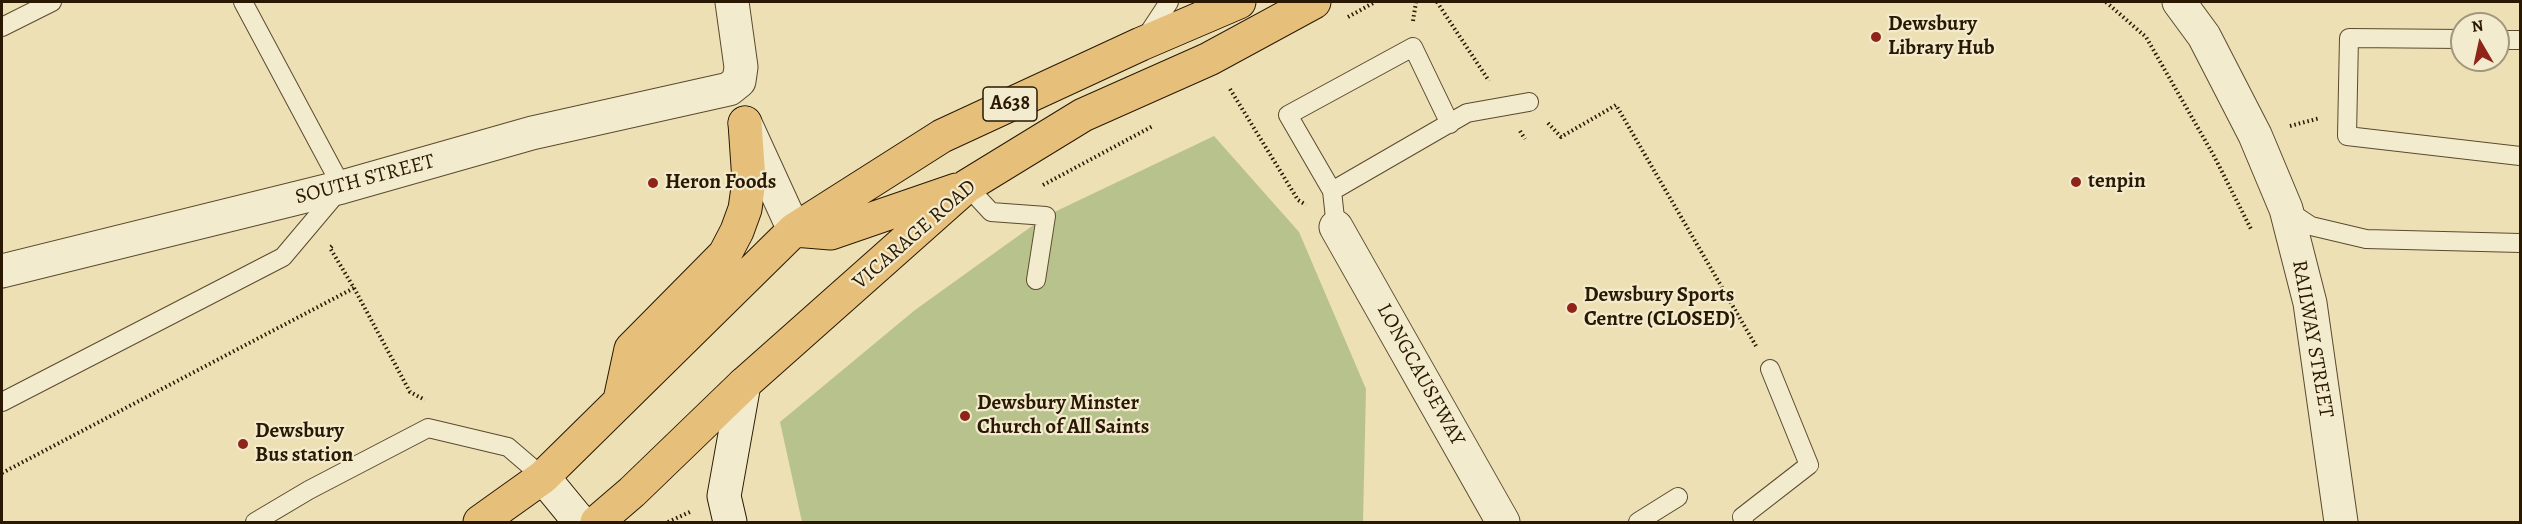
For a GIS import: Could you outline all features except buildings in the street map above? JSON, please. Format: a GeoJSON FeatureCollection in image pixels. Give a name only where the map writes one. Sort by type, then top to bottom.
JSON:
{"type":"FeatureCollection","features":[{"type":"Feature","properties":{"kind":"highway","name":"A638"},"geometry":{"type":"LineString","coordinates":[[480,522],[543,477],[795,230],[942,136],[1141,44],[1239,2]]}},
{"type":"Feature","properties":{"kind":"highway","name":"VICARAGE ROAD"},"geometry":{"type":"LineString","coordinates":[[597,522],[632,492],[744,384],[967,186],[1083,115],[1209,59],[1314,2]]}},
{"type":"Feature","properties":{"kind":"highway"},"geometry":{"type":"LineString","coordinates":[[620,400],[631,349],[725,254],[737,231],[745,209],[749,181],[745,123]]}},
{"type":"Feature","properties":{"kind":"highway"},"geometry":{"type":"LineString","coordinates":[[795,230],[831,233],[967,186]]}},
{"type":"Feature","properties":{"kind":"street"},"geometry":{"type":"LineString","coordinates":[[732,2],[741,67],[739,81],[729,89],[795,230]]}},
{"type":"Feature","properties":{"kind":"street","name":"RAILWAY STREET"},"geometry":{"type":"LineString","coordinates":[[2179,2],[2204,36],[2255,135],[2286,209],[2310,303],[2341,522]]}},
{"type":"Feature","properties":{"kind":"street","name":"SOUTH STREET"},"geometry":{"type":"LineString","coordinates":[[2,271],[342,187],[532,133],[729,89]]}},
{"type":"Feature","properties":{"kind":"street","name":"LONGCAUSEWAY"},"geometry":{"type":"LineString","coordinates":[[1336,227],[1503,522]]}},
{"type":"Feature","properties":{"kind":"street"},"geometry":{"type":"LineString","coordinates":[[727,509],[744,384]]}},
{"type":"Feature","properties":{"kind":"street"},"geometry":{"type":"LineString","coordinates":[[543,477],[580,522]]}},
{"type":"Feature","properties":{"kind":"lane"},"geometry":{"type":"LineString","coordinates":[[2,27],[52,2]]}},
{"type":"Feature","properties":{"kind":"lane"},"geometry":{"type":"LineString","coordinates":[[2,402],[283,257],[342,187],[243,2]]}},
{"type":"Feature","properties":{"kind":"lane"},"geometry":{"type":"LineString","coordinates":[[1141,44],[1168,2]]}},
{"type":"Feature","properties":{"kind":"lane"},"geometry":{"type":"LineString","coordinates":[[2450,39],[2349,38],[2347,136],[2520,156]]}},
{"type":"Feature","properties":{"kind":"lane"},"geometry":{"type":"LineString","coordinates":[[1336,227],[1332,190],[1288,115],[1413,47],[1450,124]]}},
{"type":"Feature","properties":{"kind":"lane"},"geometry":{"type":"LineString","coordinates":[[1332,190],[1467,113],[1529,102]]}},
{"type":"Feature","properties":{"kind":"lane"},"geometry":{"type":"LineString","coordinates":[[967,186],[991,212],[1046,216],[1036,280]]}},
{"type":"Feature","properties":{"kind":"lane"},"geometry":{"type":"LineString","coordinates":[[2286,209],[2311,226],[2366,239],[2518,241]]}},
{"type":"Feature","properties":{"kind":"lane"},"geometry":{"type":"LineString","coordinates":[[1744,522],[1742,517],[1809,465],[1770,369]]}},
{"type":"Feature","properties":{"kind":"lane"},"geometry":{"type":"LineString","coordinates":[[255,522],[309,490],[428,428],[508,447],[543,477]]}},
{"type":"Feature","properties":{"kind":"lane"},"geometry":{"type":"LineString","coordinates":[[1638,522],[1678,497]]}},
{"type":"Feature","properties":{"kind":"path"},"geometry":{"type":"LineString","coordinates":[[1437,2],[1525,139]]}},
{"type":"Feature","properties":{"kind":"path"},"geometry":{"type":"LineString","coordinates":[[2106,2],[2146,37],[2214,156],[2255,236]]}},
{"type":"Feature","properties":{"kind":"path"},"geometry":{"type":"LineString","coordinates":[[1228,86],[1298,200],[1336,227]]}},
{"type":"Feature","properties":{"kind":"path"},"geometry":{"type":"LineString","coordinates":[[1529,102],[1561,137],[1616,105],[1770,369]]}},
{"type":"Feature","properties":{"kind":"path"},"geometry":{"type":"LineString","coordinates":[[1042,185],[1156,124]]}},
{"type":"Feature","properties":{"kind":"path"},"geometry":{"type":"LineString","coordinates":[[330,248],[410,392]]}},
{"type":"Feature","properties":{"kind":"path"},"geometry":{"type":"LineString","coordinates":[[2,473],[354,288]]}},
{"type":"Feature","properties":{"kind":"path"},"geometry":{"type":"LineString","coordinates":[[668,522],[727,509]]}},
{"type":"Feature","properties":{"kind":"green space"},"geometry":{"type":"Polygon","coordinates":[[[1214,136],[1299,232],[1366,389],[1363,522],[802,522],[780,422],[915,310],[1046,216],[1214,136]]]}},
{"type":"Feature","properties":{"kind":"place","name":"Dewsbury Library Hub"},"geometry":{"type":"Point","coordinates":[1876,37]}},
{"type":"Feature","properties":{"kind":"place","name":"tenpin"},"geometry":{"type":"Point","coordinates":[2076,182]}},
{"type":"Feature","properties":{"kind":"place","name":"Heron Foods"},"geometry":{"type":"Point","coordinates":[653,183]}},
{"type":"Feature","properties":{"kind":"place","name":"Dewsbury Sports Centre (CLOSED)"},"geometry":{"type":"Point","coordinates":[1572,308]}},
{"type":"Feature","properties":{"kind":"place","name":"Dewsbury Minster Church of All Saints"},"geometry":{"type":"Point","coordinates":[965,416]}},
{"type":"Feature","properties":{"kind":"place","name":"Dewsbury Bus station"},"geometry":{"type":"Point","coordinates":[243,444]}}]}
